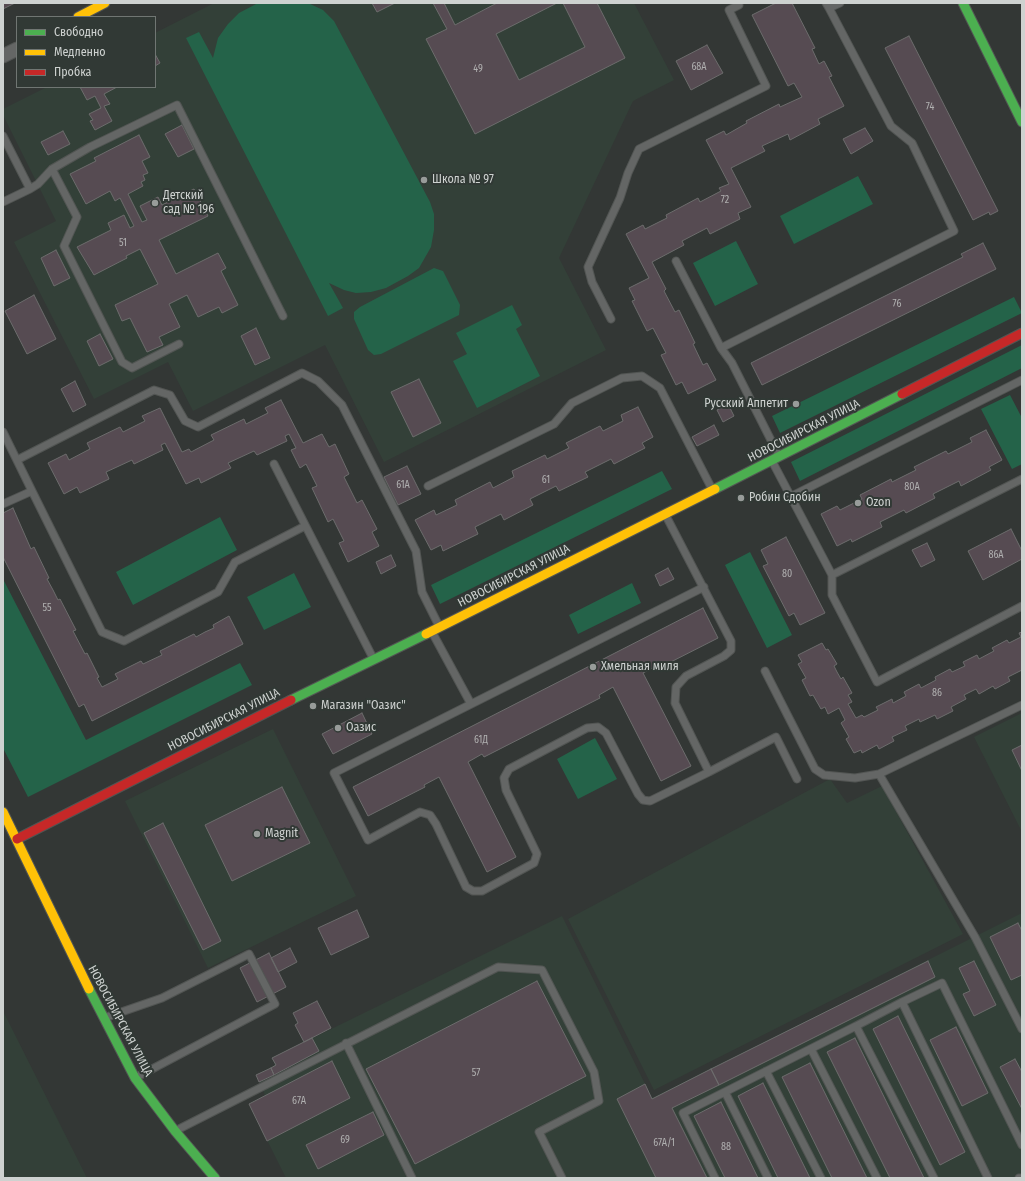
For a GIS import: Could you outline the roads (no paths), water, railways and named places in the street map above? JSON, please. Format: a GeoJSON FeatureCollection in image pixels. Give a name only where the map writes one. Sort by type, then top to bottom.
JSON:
{"type":"FeatureCollection","features":[{"type":"Feature","properties":{"kind":"street"},"geometry":{"type":"LineString","coordinates":[[80,16],[105,3]]}},
{"type":"Feature","properties":{"kind":"street"},"geometry":{"type":"LineString","coordinates":[[963,3],[1022,122]]}},
{"type":"Feature","properties":{"kind":"street"},"geometry":{"type":"LineString","coordinates":[[3,56],[16,50]]}},
{"type":"Feature","properties":{"kind":"street","name":"НОВОСИБИРСКАЯ УЛИЦА"},"geometry":{"type":"LineString","coordinates":[[17,839],[266,712],[374,660],[775,459],[1022,333]]}},
{"type":"Feature","properties":{"kind":"street","name":"НОВОСИБИРСКАЯ УЛИЦА"},"geometry":{"type":"LineString","coordinates":[[3,812],[103,1019],[135,1078],[175,1131],[203,1162],[215,1178]]}},
{"type":"Feature","properties":{"kind":"lane"},"geometry":{"type":"LineString","coordinates":[[721,348],[954,231],[912,143],[891,126],[827,6],[840,3]]}},
{"type":"Feature","properties":{"kind":"lane"},"geometry":{"type":"LineString","coordinates":[[612,319],[592,282],[588,267],[620,198],[628,173],[639,149],[766,86],[729,10],[740,4]]}},
{"type":"Feature","properties":{"kind":"lane"},"geometry":{"type":"LineString","coordinates":[[3,202],[38,184],[52,169],[90,147],[176,105],[283,316]]}},
{"type":"Feature","properties":{"kind":"lane"},"geometry":{"type":"LineString","coordinates":[[3,136],[30,189]]}},
{"type":"Feature","properties":{"kind":"lane"},"geometry":{"type":"LineString","coordinates":[[52,169],[77,217],[64,246],[122,362],[132,368],[179,344]]}},
{"type":"Feature","properties":{"kind":"lane"},"geometry":{"type":"LineString","coordinates":[[676,261],[721,348],[732,363],[775,459],[790,497],[832,575],[832,595],[877,682],[1022,606]]}},
{"type":"Feature","properties":{"kind":"lane"},"geometry":{"type":"LineString","coordinates":[[17,460],[154,390],[170,395],[185,421],[198,427],[302,373],[318,381],[342,405],[416,551],[422,592],[435,629],[471,704]]}},
{"type":"Feature","properties":{"kind":"lane"},"geometry":{"type":"LineString","coordinates":[[428,486],[554,424],[572,403],[622,378],[642,376],[660,388],[712,490]]}},
{"type":"Feature","properties":{"kind":"lane"},"geometry":{"type":"LineString","coordinates":[[790,497],[1022,380]]}},
{"type":"Feature","properties":{"kind":"lane"},"geometry":{"type":"LineString","coordinates":[[3,432],[102,632],[124,641],[218,592],[235,562],[305,526]]}},
{"type":"Feature","properties":{"kind":"lane"},"geometry":{"type":"LineString","coordinates":[[274,464],[374,660]]}},
{"type":"Feature","properties":{"kind":"lane"},"geometry":{"type":"LineString","coordinates":[[832,575],[1022,479]]}},
{"type":"Feature","properties":{"kind":"lane"},"geometry":{"type":"LineString","coordinates":[[3,504],[32,491]]}},
{"type":"Feature","properties":{"kind":"lane"},"geometry":{"type":"LineString","coordinates":[[665,514],[731,640],[731,650],[724,656],[686,676],[676,687],[675,703],[709,772]]}},
{"type":"Feature","properties":{"kind":"lane"},"geometry":{"type":"LineString","coordinates":[[704,587],[334,774],[368,840],[420,812],[430,815],[436,824],[466,887],[473,891],[482,891],[534,864],[537,854],[534,845],[506,790],[504,778],[509,769],[587,728],[598,727],[606,733],[638,794],[643,800],[650,801],[776,737],[798,779]]}},
{"type":"Feature","properties":{"kind":"lane"},"geometry":{"type":"LineString","coordinates":[[765,671],[815,769],[824,775],[855,778],[879,774],[1022,705]]}},
{"type":"Feature","properties":{"kind":"lane"},"geometry":{"type":"LineString","coordinates":[[879,774],[975,937],[1022,1029]]}},
{"type":"Feature","properties":{"kind":"lane"},"geometry":{"type":"LineString","coordinates":[[103,1019],[162,998],[249,954],[275,1004],[135,1078]]}},
{"type":"Feature","properties":{"kind":"lane"},"geometry":{"type":"LineString","coordinates":[[175,1131],[498,967],[542,970],[594,1072],[600,1101],[539,1132],[562,1178]]}},
{"type":"Feature","properties":{"kind":"lane"},"geometry":{"type":"LineString","coordinates":[[715,1178],[683,1113],[942,983],[1022,1145]]}},
{"type":"Feature","properties":{"kind":"lane"},"geometry":{"type":"LineString","coordinates":[[902,1002],[988,1178]]}},
{"type":"Feature","properties":{"kind":"lane"},"geometry":{"type":"LineString","coordinates":[[856,1026],[934,1178]]}},
{"type":"Feature","properties":{"kind":"lane"},"geometry":{"type":"LineString","coordinates":[[346,1043],[412,1178]]}},
{"type":"Feature","properties":{"kind":"lane"},"geometry":{"type":"LineString","coordinates":[[812,1049],[877,1178]]}},
{"type":"Feature","properties":{"kind":"lane"},"geometry":{"type":"LineString","coordinates":[[766,1071],[821,1178]]}},
{"type":"Feature","properties":{"kind":"lane"},"geometry":{"type":"LineString","coordinates":[[725,1092],[768,1178]]}},
{"type":"Feature","properties":{"kind":"place","name":"Школа № 97"},"geometry":{"type":"Point","coordinates":[424,180]}},
{"type":"Feature","properties":{"kind":"place","name":"Детский сад № 196"},"geometry":{"type":"Point","coordinates":[155,203]}},
{"type":"Feature","properties":{"kind":"place","name":"Русский Аппетит"},"geometry":{"type":"Point","coordinates":[796,404]}},
{"type":"Feature","properties":{"kind":"place","name":"Робин Сдобин"},"geometry":{"type":"Point","coordinates":[741,498]}},
{"type":"Feature","properties":{"kind":"place","name":"Ozon"},"geometry":{"type":"Point","coordinates":[858,503]}},
{"type":"Feature","properties":{"kind":"place","name":"Хмельная миля"},"geometry":{"type":"Point","coordinates":[593,667]}},
{"type":"Feature","properties":{"kind":"place","name":"Магазин \"Оазис\""},"geometry":{"type":"Point","coordinates":[313,706]}},
{"type":"Feature","properties":{"kind":"place","name":"Оазис"},"geometry":{"type":"Point","coordinates":[338,728]}},
{"type":"Feature","properties":{"kind":"place","name":"Magnit"},"geometry":{"type":"Point","coordinates":[257,834]}}]}
